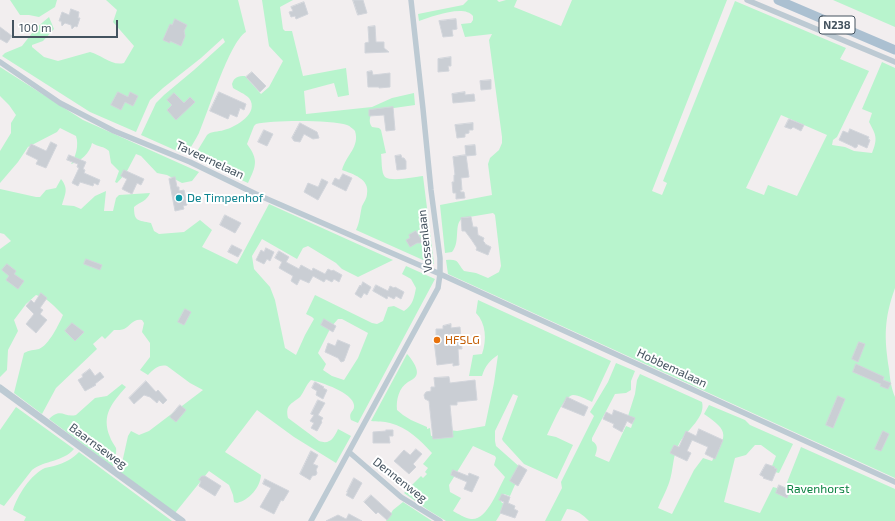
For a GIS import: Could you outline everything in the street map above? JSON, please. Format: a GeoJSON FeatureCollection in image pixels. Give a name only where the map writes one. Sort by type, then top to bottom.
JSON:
{"type":"FeatureCollection","features":[{"type":"Feature","properties":{"kind":"main road","name":"N238"},"geometry":{"type":"LineString","coordinates":[[778,0],[895,50]]}},
{"type":"Feature","properties":{"kind":"street","name":"Vossenlaan"},"geometry":{"type":"LineString","coordinates":[[312,521],[438,288],[440,258],[431,190],[424,109],[411,0]]}},
{"type":"Feature","properties":{"kind":"street"},"geometry":{"type":"LineString","coordinates":[[747,0],[895,62]]}},
{"type":"Feature","properties":{"kind":"street","name":"Taveernelaan"},"geometry":{"type":"LineString","coordinates":[[0,62],[60,103],[114,131],[190,162],[258,195],[440,274]]}},
{"type":"Feature","properties":{"kind":"street","name":"Hobbemalaan"},"geometry":{"type":"LineString","coordinates":[[440,274],[895,482]]}},
{"type":"Feature","properties":{"kind":"street","name":"Baarnseweg"},"geometry":{"type":"LineString","coordinates":[[0,388],[182,521]]}},
{"type":"Feature","properties":{"kind":"street","name":"Dennenweg"},"geometry":{"type":"LineString","coordinates":[[349,452],[401,497],[440,521]]}},
{"type":"Feature","properties":{"kind":"green space"},"geometry":{"type":"Polygon","coordinates":[[[10,0],[57,0],[55,7],[39,17],[20,15],[10,0]]]}},
{"type":"Feature","properties":{"kind":"green space"},"geometry":{"type":"Polygon","coordinates":[[[106,0],[238,0],[246,32],[239,38],[226,63],[199,133],[186,155],[141,135],[156,103],[225,42],[223,38],[150,100],[136,132],[90,112],[2,56],[5,53],[22,46],[36,28],[49,17],[54,29],[43,41],[32,45],[32,47],[44,57],[58,61],[90,52],[111,62],[119,64],[124,63],[134,46],[113,22],[117,10],[106,0]]]}},
{"type":"Feature","properties":{"kind":"green space"},"geometry":{"type":"Polygon","coordinates":[[[262,0],[293,0],[280,7],[283,29],[285,31],[292,31],[303,76],[346,68],[349,95],[338,97],[334,83],[304,91],[306,114],[372,107],[392,98],[414,93],[415,105],[373,111],[370,121],[372,127],[379,128],[381,130],[386,153],[381,154],[382,170],[385,177],[398,179],[423,176],[434,264],[356,230],[367,189],[366,184],[360,178],[342,170],[356,142],[355,131],[348,125],[329,122],[302,121],[256,124],[247,144],[255,159],[253,172],[248,183],[193,158],[207,135],[235,126],[249,114],[252,104],[249,98],[233,88],[232,84],[235,78],[245,76],[261,94],[269,87],[283,61],[269,46],[262,0]]]}},
{"type":"Feature","properties":{"kind":"green space"},"geometry":{"type":"Polygon","coordinates":[[[468,0],[497,0],[499,2],[506,0],[517,0],[514,7],[561,26],[572,0],[727,0],[652,191],[662,195],[667,183],[663,181],[735,1],[846,48],[840,59],[869,71],[837,137],[833,140],[832,145],[845,147],[854,151],[872,153],[876,140],[875,134],[869,122],[872,113],[862,109],[882,62],[895,68],[895,288],[887,319],[886,337],[890,379],[895,397],[895,478],[448,274],[446,260],[456,261],[464,271],[476,273],[488,278],[499,272],[501,266],[495,215],[493,213],[463,218],[460,220],[457,228],[455,248],[452,252],[445,253],[440,205],[492,195],[488,164],[490,158],[499,150],[502,143],[489,40],[492,34],[465,37],[461,24],[471,23],[473,16],[462,11],[447,12],[419,21],[418,14],[463,5],[468,0]],[[781,115],[746,188],[764,195],[768,185],[797,196],[827,135],[781,115]]]}},
{"type":"Feature","properties":{"kind":"green space"},"geometry":{"type":"Polygon","coordinates":[[[833,0],[895,0],[895,27],[833,0]]]}},
{"type":"Feature","properties":{"kind":"green space"},"geometry":{"type":"Polygon","coordinates":[[[0,67],[83,120],[199,172],[192,181],[182,183],[167,175],[157,173],[141,156],[136,154],[126,173],[117,183],[115,182],[119,171],[111,163],[109,151],[103,147],[92,143],[91,147],[84,156],[71,164],[76,150],[76,136],[60,128],[57,132],[28,147],[18,162],[0,183],[0,151],[11,133],[11,123],[16,115],[0,96],[0,67]]]}},
{"type":"Feature","properties":{"kind":"green space"},"geometry":{"type":"Polygon","coordinates":[[[61,179],[66,189],[62,205],[74,206],[81,209],[95,196],[106,191],[104,211],[113,211],[116,198],[119,195],[150,193],[145,200],[134,207],[135,215],[138,220],[151,223],[154,231],[159,234],[184,232],[200,220],[212,230],[202,247],[237,264],[269,204],[393,260],[358,277],[342,269],[336,263],[308,246],[303,248],[297,259],[262,239],[252,256],[254,269],[270,287],[275,300],[285,348],[296,355],[314,319],[306,314],[315,295],[372,323],[377,324],[383,321],[388,307],[394,306],[404,311],[413,301],[416,288],[411,279],[402,274],[406,266],[435,279],[358,423],[351,420],[350,415],[354,409],[354,405],[348,396],[343,392],[311,380],[300,397],[288,407],[288,418],[319,441],[326,442],[331,440],[338,429],[351,436],[336,463],[294,437],[257,410],[225,452],[261,475],[259,484],[253,493],[246,499],[237,503],[234,502],[229,485],[209,471],[175,513],[120,472],[128,436],[131,431],[139,435],[149,431],[203,390],[190,383],[167,366],[154,369],[148,375],[140,370],[150,357],[150,343],[142,332],[144,323],[142,320],[137,320],[123,329],[114,330],[105,339],[102,336],[93,344],[97,349],[56,388],[42,414],[14,393],[24,353],[43,347],[53,334],[63,315],[48,301],[40,296],[36,295],[26,304],[14,320],[18,331],[8,350],[7,370],[0,377],[0,249],[11,241],[4,234],[0,233],[0,189],[40,197],[46,190],[56,188],[61,179]],[[338,319],[331,327],[318,353],[326,364],[323,370],[332,376],[344,380],[358,358],[368,333],[342,319],[338,319]]]}},
{"type":"Feature","properties":{"kind":"green space"},"geometry":{"type":"Polygon","coordinates":[[[478,300],[611,361],[592,402],[578,396],[573,395],[569,397],[565,400],[558,412],[547,435],[556,437],[573,445],[557,479],[524,464],[503,441],[502,439],[518,396],[513,394],[495,431],[496,446],[522,469],[510,496],[504,494],[501,502],[506,505],[496,521],[446,521],[404,493],[421,476],[423,478],[427,474],[425,472],[428,468],[423,464],[432,453],[408,431],[388,422],[371,421],[407,354],[411,358],[417,373],[415,377],[402,387],[397,402],[397,410],[411,420],[427,427],[427,429],[430,428],[431,436],[441,435],[441,429],[457,431],[485,426],[498,355],[488,364],[482,376],[469,376],[473,355],[482,354],[485,343],[484,327],[476,313],[478,300]],[[473,446],[449,485],[450,492],[461,498],[453,511],[471,519],[477,518],[487,510],[505,477],[494,465],[496,458],[495,456],[473,446]]]}},
{"type":"Feature","properties":{"kind":"green space","name":"Ravenhorst"},"geometry":{"type":"Polygon","coordinates":[[[616,363],[635,371],[631,381],[631,390],[626,393],[615,394],[592,438],[592,441],[596,444],[597,448],[595,456],[609,462],[626,426],[631,428],[634,419],[628,416],[635,394],[637,380],[640,374],[702,402],[699,418],[683,437],[677,447],[669,483],[658,508],[672,514],[694,470],[703,458],[712,461],[723,440],[722,430],[719,425],[704,414],[709,405],[745,420],[750,425],[793,444],[779,473],[770,471],[776,456],[761,445],[755,445],[746,455],[735,458],[724,502],[760,513],[773,487],[784,490],[801,447],[895,489],[895,521],[589,521],[574,510],[567,509],[561,521],[545,521],[562,488],[561,482],[594,416],[590,412],[608,382],[616,363]]]}},
{"type":"Feature","properties":{"kind":"green space"},"geometry":{"type":"Polygon","coordinates":[[[122,384],[126,387],[112,404],[107,416],[111,440],[116,448],[113,467],[49,419],[60,413],[72,416],[76,415],[95,398],[107,396],[122,384]]]}},
{"type":"Feature","properties":{"kind":"green space"},"geometry":{"type":"Polygon","coordinates":[[[16,407],[74,449],[59,459],[42,464],[32,470],[4,506],[0,504],[0,430],[16,407]]]}},
{"type":"Feature","properties":{"kind":"green space"},"geometry":{"type":"Polygon","coordinates":[[[79,452],[172,521],[24,521],[26,517],[13,510],[21,492],[30,480],[45,468],[65,462],[79,452]]]}},
{"type":"Feature","properties":{"kind":"green space"},"geometry":{"type":"Polygon","coordinates":[[[403,502],[432,521],[386,521],[393,510],[403,502]]]}},
{"type":"Feature","properties":{"kind":"building"},"geometry":{"type":"Polygon","coordinates":[[[353,0],[363,0],[367,13],[358,15],[353,0]]]}},
{"type":"Feature","properties":{"kind":"building"},"geometry":{"type":"Polygon","coordinates":[[[304,2],[308,14],[296,19],[295,16],[291,17],[289,12],[293,11],[291,7],[304,2]]]}},
{"type":"Feature","properties":{"kind":"building"},"geometry":{"type":"Polygon","coordinates":[[[71,9],[79,12],[78,18],[80,18],[77,27],[75,26],[72,29],[71,25],[65,23],[62,26],[61,21],[59,21],[62,12],[69,15],[71,9]]]}},
{"type":"Feature","properties":{"kind":"building"},"geometry":{"type":"Polygon","coordinates":[[[175,19],[187,25],[184,31],[185,36],[181,46],[170,41],[170,43],[163,40],[170,24],[172,25],[175,19]]]}},
{"type":"Feature","properties":{"kind":"building"},"geometry":{"type":"Polygon","coordinates":[[[456,19],[457,29],[452,30],[453,36],[443,37],[439,21],[456,19]]]}},
{"type":"Feature","properties":{"kind":"building"},"geometry":{"type":"Polygon","coordinates":[[[375,26],[376,42],[384,42],[384,48],[389,52],[365,53],[365,43],[369,42],[368,27],[375,26]]]}},
{"type":"Feature","properties":{"kind":"building"},"geometry":{"type":"Polygon","coordinates":[[[0,27],[12,36],[7,43],[0,39],[0,27]]]}},
{"type":"Feature","properties":{"kind":"building"},"geometry":{"type":"Polygon","coordinates":[[[451,57],[451,66],[448,66],[449,71],[438,72],[438,59],[451,57]]]}},
{"type":"Feature","properties":{"kind":"building"},"geometry":{"type":"Polygon","coordinates":[[[372,71],[373,75],[390,73],[390,87],[368,87],[367,72],[372,71]]]}},
{"type":"Feature","properties":{"kind":"building"},"geometry":{"type":"Polygon","coordinates":[[[252,72],[266,86],[260,92],[246,77],[252,72]]]}},
{"type":"Feature","properties":{"kind":"building"},"geometry":{"type":"Polygon","coordinates":[[[491,80],[491,89],[481,90],[480,81],[491,80]]]}},
{"type":"Feature","properties":{"kind":"building"},"geometry":{"type":"Polygon","coordinates":[[[118,92],[128,97],[130,92],[138,96],[133,106],[125,102],[121,110],[111,105],[118,92]]]}},
{"type":"Feature","properties":{"kind":"building"},"geometry":{"type":"Polygon","coordinates":[[[219,92],[246,104],[244,110],[240,108],[237,117],[230,114],[228,119],[210,111],[219,92]]]}},
{"type":"Feature","properties":{"kind":"building"},"geometry":{"type":"Polygon","coordinates":[[[465,92],[465,95],[474,94],[475,101],[453,103],[452,94],[465,92]]]}},
{"type":"Feature","properties":{"kind":"building"},"geometry":{"type":"Polygon","coordinates":[[[174,93],[184,103],[190,97],[195,102],[176,120],[167,110],[172,105],[167,100],[174,93]]]}},
{"type":"Feature","properties":{"kind":"building"},"geometry":{"type":"Polygon","coordinates":[[[393,107],[395,130],[386,131],[384,115],[369,116],[369,110],[393,107]]]}},
{"type":"Feature","properties":{"kind":"building"},"geometry":{"type":"Polygon","coordinates":[[[789,119],[804,125],[801,131],[793,127],[791,129],[785,127],[789,119]]]}},
{"type":"Feature","properties":{"kind":"building"},"geometry":{"type":"Polygon","coordinates":[[[300,123],[317,132],[319,138],[313,139],[304,134],[300,142],[294,141],[292,138],[300,123]]]}},
{"type":"Feature","properties":{"kind":"building"},"geometry":{"type":"Polygon","coordinates":[[[473,123],[473,130],[469,130],[469,133],[465,134],[465,137],[457,138],[455,125],[473,123]]]}},
{"type":"Feature","properties":{"kind":"building"},"geometry":{"type":"Polygon","coordinates":[[[850,129],[869,137],[868,139],[870,140],[867,148],[858,144],[855,148],[839,140],[843,131],[848,133],[850,129]]]}},
{"type":"Feature","properties":{"kind":"building"},"geometry":{"type":"Polygon","coordinates":[[[264,130],[273,134],[267,146],[258,142],[264,130]]]}},
{"type":"Feature","properties":{"kind":"building"},"geometry":{"type":"Polygon","coordinates":[[[51,142],[57,145],[46,168],[36,164],[38,160],[26,154],[31,144],[46,151],[51,142]]]}},
{"type":"Feature","properties":{"kind":"building"},"geometry":{"type":"Polygon","coordinates":[[[475,145],[476,155],[466,156],[465,146],[475,145]]]}},
{"type":"Feature","properties":{"kind":"building"},"geometry":{"type":"Polygon","coordinates":[[[69,155],[86,162],[83,169],[85,170],[84,173],[100,180],[98,185],[94,183],[93,186],[80,182],[78,186],[72,183],[79,168],[77,167],[78,164],[67,160],[69,155]]]}},
{"type":"Feature","properties":{"kind":"building"},"geometry":{"type":"Polygon","coordinates":[[[401,155],[406,161],[406,169],[397,170],[395,156],[401,155]]]}},
{"type":"Feature","properties":{"kind":"building"},"geometry":{"type":"Polygon","coordinates":[[[466,155],[469,177],[461,178],[462,190],[460,190],[461,192],[464,192],[465,198],[456,199],[456,193],[453,193],[452,182],[454,182],[455,175],[453,157],[466,155]]]}},
{"type":"Feature","properties":{"kind":"building"},"geometry":{"type":"Polygon","coordinates":[[[124,170],[144,179],[141,185],[137,183],[132,194],[122,189],[127,179],[121,176],[124,170]]]}},
{"type":"Feature","properties":{"kind":"building"},"geometry":{"type":"Polygon","coordinates":[[[343,174],[352,178],[346,191],[332,184],[335,178],[339,180],[343,174]]]}},
{"type":"Feature","properties":{"kind":"building","name":"De Timpenhof"},"geometry":{"type":"Polygon","coordinates":[[[175,177],[179,191],[184,190],[187,205],[183,206],[184,209],[175,211],[169,179],[175,177]]]}},
{"type":"Feature","properties":{"kind":"building"},"geometry":{"type":"Polygon","coordinates":[[[322,179],[328,182],[318,200],[304,192],[308,183],[318,187],[322,179]]]}},
{"type":"Feature","properties":{"kind":"building"},"geometry":{"type":"Polygon","coordinates":[[[225,215],[241,223],[235,233],[220,225],[225,215]]]}},
{"type":"Feature","properties":{"kind":"building"},"geometry":{"type":"Polygon","coordinates":[[[471,217],[473,227],[477,227],[478,235],[484,238],[483,241],[485,244],[491,247],[488,255],[476,250],[477,248],[471,239],[465,231],[462,231],[461,218],[471,217]]]}},
{"type":"Feature","properties":{"kind":"building"},"geometry":{"type":"Polygon","coordinates":[[[416,231],[423,243],[417,243],[410,247],[406,240],[410,238],[409,235],[416,231]]]}},
{"type":"Feature","properties":{"kind":"building"},"geometry":{"type":"Polygon","coordinates":[[[232,245],[242,250],[238,257],[228,252],[232,245]]]}},
{"type":"Feature","properties":{"kind":"building"},"geometry":{"type":"Polygon","coordinates":[[[266,248],[274,252],[270,261],[267,259],[264,264],[256,260],[261,250],[264,252],[266,248]]]}},
{"type":"Feature","properties":{"kind":"building"},"geometry":{"type":"Polygon","coordinates":[[[279,251],[289,257],[286,262],[299,269],[301,265],[312,271],[313,268],[325,274],[328,269],[333,270],[342,275],[339,282],[334,279],[332,282],[326,279],[324,282],[313,276],[309,283],[300,279],[297,285],[291,281],[293,276],[279,268],[282,262],[275,258],[279,251]]]}},
{"type":"Feature","properties":{"kind":"building"},"geometry":{"type":"Polygon","coordinates":[[[86,259],[102,265],[100,270],[84,264],[86,259]]]}},
{"type":"Feature","properties":{"kind":"building"},"geometry":{"type":"Polygon","coordinates":[[[7,264],[16,271],[14,274],[24,281],[18,289],[6,280],[9,276],[2,270],[7,264]]]}},
{"type":"Feature","properties":{"kind":"building"},"geometry":{"type":"Polygon","coordinates":[[[363,282],[371,287],[367,295],[364,293],[361,298],[355,294],[363,282]]]}},
{"type":"Feature","properties":{"kind":"building"},"geometry":{"type":"Polygon","coordinates":[[[376,285],[388,291],[390,286],[404,292],[401,299],[396,296],[394,299],[388,296],[387,299],[373,291],[376,285]]]}},
{"type":"Feature","properties":{"kind":"building"},"geometry":{"type":"Polygon","coordinates":[[[41,293],[47,298],[40,308],[43,310],[40,314],[47,320],[36,333],[26,324],[34,314],[26,306],[31,300],[34,303],[41,293]]]}},
{"type":"Feature","properties":{"kind":"building"},"geometry":{"type":"Polygon","coordinates":[[[185,309],[191,312],[184,325],[178,322],[185,309]]]}},
{"type":"Feature","properties":{"kind":"building"},"geometry":{"type":"Polygon","coordinates":[[[324,319],[336,326],[333,332],[321,325],[324,319]]]}},
{"type":"Feature","properties":{"kind":"building"},"geometry":{"type":"Polygon","coordinates":[[[72,323],[84,332],[75,341],[65,331],[72,323]]]}},
{"type":"Feature","properties":{"kind":"building"},"geometry":{"type":"Polygon","coordinates":[[[451,324],[451,328],[460,327],[462,349],[458,349],[459,365],[453,366],[453,363],[437,365],[434,341],[434,338],[436,338],[436,329],[443,329],[443,326],[451,324]]]}},
{"type":"Feature","properties":{"kind":"building"},"geometry":{"type":"Polygon","coordinates":[[[338,340],[350,345],[344,361],[341,362],[338,358],[325,352],[328,343],[335,346],[338,340]]]}},
{"type":"Feature","properties":{"kind":"building"},"geometry":{"type":"Polygon","coordinates":[[[859,342],[865,344],[858,362],[852,359],[859,342]]]}},
{"type":"Feature","properties":{"kind":"building"},"geometry":{"type":"Polygon","coordinates":[[[856,364],[884,377],[883,380],[891,383],[888,389],[880,386],[881,384],[853,372],[856,364]]]}},
{"type":"Feature","properties":{"kind":"building"},"geometry":{"type":"Polygon","coordinates":[[[90,369],[95,376],[100,372],[104,377],[95,384],[96,385],[85,391],[78,380],[90,369]]]}},
{"type":"Feature","properties":{"kind":"building"},"geometry":{"type":"Polygon","coordinates":[[[449,377],[450,383],[475,380],[477,400],[457,402],[457,405],[450,405],[453,437],[433,439],[429,401],[425,399],[424,395],[426,392],[431,391],[431,387],[435,387],[434,378],[449,377]]]}},
{"type":"Feature","properties":{"kind":"building"},"geometry":{"type":"Polygon","coordinates":[[[146,381],[156,392],[158,390],[167,400],[163,404],[159,400],[157,403],[150,397],[144,395],[134,404],[129,398],[146,381]]]}},
{"type":"Feature","properties":{"kind":"building"},"geometry":{"type":"Polygon","coordinates":[[[315,382],[327,390],[323,399],[316,395],[317,391],[312,388],[315,382]]]}},
{"type":"Feature","properties":{"kind":"building"},"geometry":{"type":"Polygon","coordinates":[[[838,396],[845,399],[833,428],[826,425],[838,396]]]}},
{"type":"Feature","properties":{"kind":"building"},"geometry":{"type":"Polygon","coordinates":[[[567,397],[588,407],[584,416],[562,407],[567,397]]]}},
{"type":"Feature","properties":{"kind":"building"},"geometry":{"type":"Polygon","coordinates":[[[318,400],[325,403],[318,415],[323,418],[317,431],[311,428],[314,423],[310,421],[314,415],[311,414],[318,400]]]}},
{"type":"Feature","properties":{"kind":"building"},"geometry":{"type":"Polygon","coordinates":[[[180,405],[186,410],[176,422],[170,417],[180,405]]]}},
{"type":"Feature","properties":{"kind":"building"},"geometry":{"type":"Polygon","coordinates":[[[614,410],[635,418],[632,424],[627,421],[622,432],[613,427],[614,424],[603,419],[606,412],[612,415],[614,410]]]}},
{"type":"Feature","properties":{"kind":"building"},"geometry":{"type":"Polygon","coordinates":[[[699,429],[723,440],[715,459],[705,454],[708,447],[692,440],[687,451],[691,453],[687,461],[670,453],[674,445],[679,447],[686,431],[696,436],[699,429]]]}},
{"type":"Feature","properties":{"kind":"building"},"geometry":{"type":"Polygon","coordinates":[[[393,430],[393,436],[389,436],[390,443],[373,443],[373,432],[393,430]]]}},
{"type":"Feature","properties":{"kind":"building"},"geometry":{"type":"Polygon","coordinates":[[[883,431],[889,434],[881,451],[875,449],[883,431]]]}},
{"type":"Feature","properties":{"kind":"building"},"geometry":{"type":"Polygon","coordinates":[[[416,449],[422,454],[413,464],[416,467],[409,474],[394,461],[404,450],[410,455],[416,449]]]}},
{"type":"Feature","properties":{"kind":"building"},"geometry":{"type":"Polygon","coordinates":[[[311,451],[318,455],[313,464],[318,466],[316,475],[312,476],[310,480],[300,474],[311,451]]]}},
{"type":"Feature","properties":{"kind":"building"},"geometry":{"type":"Polygon","coordinates":[[[766,464],[777,469],[772,481],[763,478],[764,477],[760,475],[766,464]]]}},
{"type":"Feature","properties":{"kind":"building"},"geometry":{"type":"Polygon","coordinates":[[[519,465],[527,470],[518,486],[510,481],[519,465]]]}},
{"type":"Feature","properties":{"kind":"building"},"geometry":{"type":"Polygon","coordinates":[[[453,470],[468,476],[469,473],[479,477],[472,492],[464,489],[467,482],[451,475],[453,470]]]}},
{"type":"Feature","properties":{"kind":"building"},"geometry":{"type":"Polygon","coordinates":[[[202,476],[205,476],[221,486],[215,496],[199,486],[201,481],[199,480],[202,476]]]}},
{"type":"Feature","properties":{"kind":"building"},"geometry":{"type":"Polygon","coordinates":[[[354,478],[362,483],[353,499],[346,495],[354,478]]]}},
{"type":"Feature","properties":{"kind":"building"},"geometry":{"type":"Polygon","coordinates":[[[265,479],[289,491],[283,501],[281,500],[274,514],[260,507],[271,488],[263,484],[265,479]]]}},
{"type":"Feature","properties":{"kind":"building"},"geometry":{"type":"Polygon","coordinates":[[[779,485],[790,490],[787,498],[776,493],[779,485]]]}},
{"type":"Feature","properties":{"kind":"building"},"geometry":{"type":"Polygon","coordinates":[[[502,494],[510,497],[508,503],[515,506],[514,509],[518,511],[515,518],[500,513],[504,502],[499,500],[502,494]]]}},
{"type":"Feature","properties":{"kind":"building"},"geometry":{"type":"Polygon","coordinates":[[[371,495],[392,514],[387,520],[378,512],[376,514],[364,502],[371,495]]]}},
{"type":"Feature","properties":{"kind":"building"},"geometry":{"type":"Polygon","coordinates":[[[349,514],[362,521],[326,521],[338,515],[346,519],[349,514]]]}},
{"type":"Feature","properties":{"kind":"place","name":"De Timpenhof"},"geometry":{"type":"Point","coordinates":[179,198]}},
{"type":"Feature","properties":{"kind":"place","name":"HFSLG"},"geometry":{"type":"Point","coordinates":[437,340]}}]}
